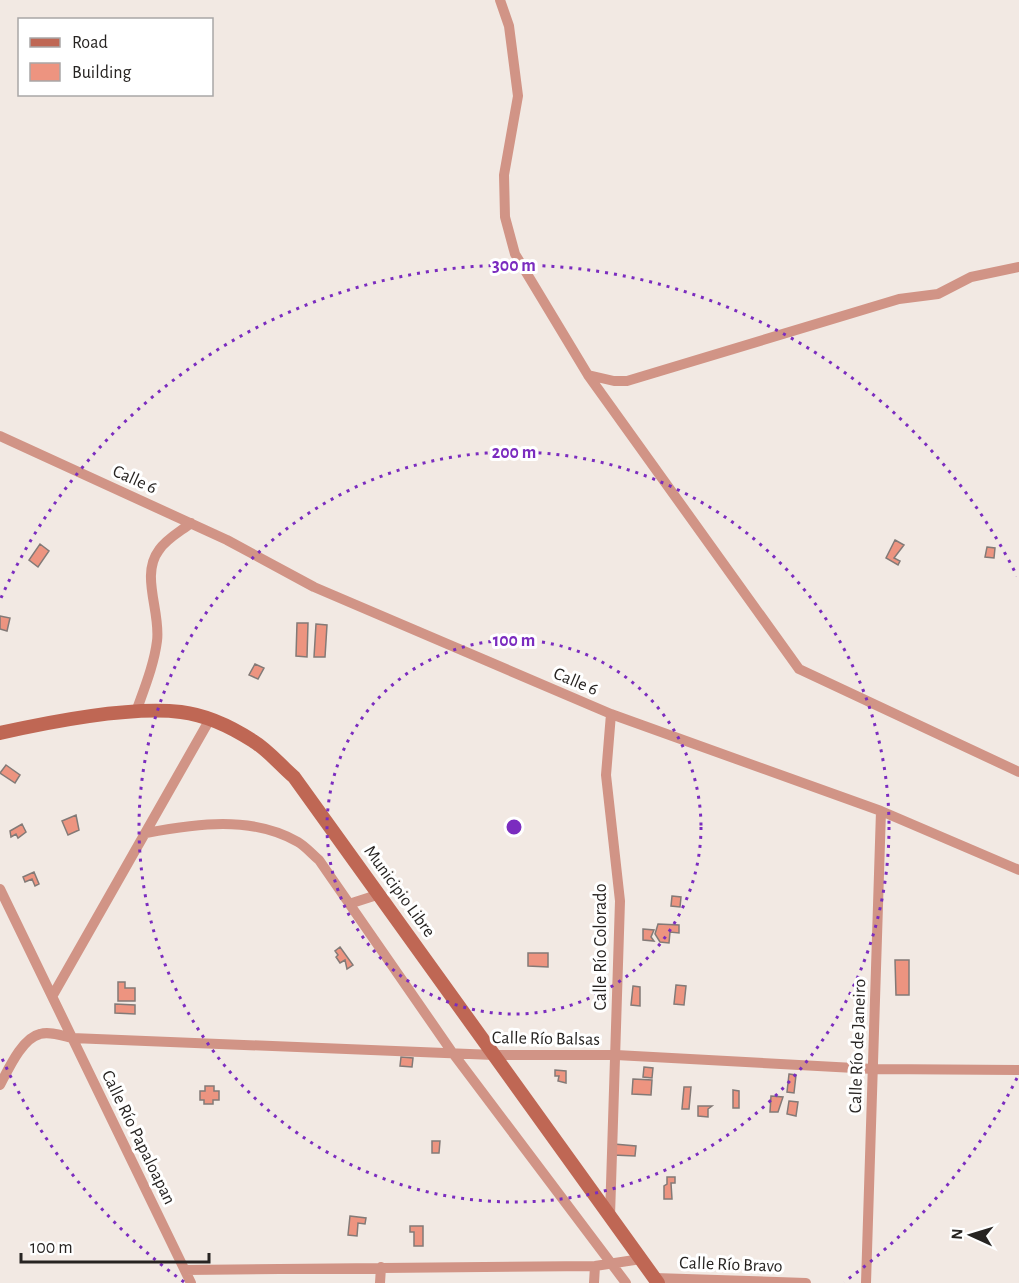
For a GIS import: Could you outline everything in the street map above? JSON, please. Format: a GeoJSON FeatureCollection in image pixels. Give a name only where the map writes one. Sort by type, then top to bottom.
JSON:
{"type":"FeatureCollection","features":[{"type":"Feature","properties":{"kind":"street"},"geometry":{"type":"LineString","coordinates":[[500,0],[508,26],[518,96],[504,175],[505,217],[515,254],[588,375],[799,669],[1019,772]]}},
{"type":"Feature","properties":{"kind":"street"},"geometry":{"type":"LineString","coordinates":[[588,375],[614,381],[627,381],[899,299],[938,294],[971,277],[1019,267]]}},
{"type":"Feature","properties":{"kind":"street","name":"Calle 6"},"geometry":{"type":"LineString","coordinates":[[0,436],[191,523],[314,587],[611,714],[881,810],[1019,870]]}},
{"type":"Feature","properties":{"kind":"street"},"geometry":{"type":"LineString","coordinates":[[136,712],[152,667],[157,640],[158,616],[150,573],[153,560],[159,548],[191,523]]}},
{"type":"Feature","properties":{"kind":"street","name":"Municipio Libre"},"geometry":{"type":"LineString","coordinates":[[0,733],[36,725],[136,712],[181,712],[210,719],[255,741],[294,777],[657,1281]]}},
{"type":"Feature","properties":{"kind":"street","name":"Calle Río Colorado"},"geometry":{"type":"LineString","coordinates":[[610,1216],[620,901],[606,775],[611,714]]}},
{"type":"Feature","properties":{"kind":"street"},"geometry":{"type":"LineString","coordinates":[[53,995],[210,719]]}},
{"type":"Feature","properties":{"kind":"street","name":"Calle Río de Janeiro"},"geometry":{"type":"LineString","coordinates":[[866,1283],[881,810]]}},
{"type":"Feature","properties":{"kind":"street"},"geometry":{"type":"LineString","coordinates":[[146,833],[194,824],[224,823],[278,834],[298,842],[319,860],[452,1052],[626,1283]]}},
{"type":"Feature","properties":{"kind":"street","name":"Calle Río Papaloapan"},"geometry":{"type":"LineString","coordinates":[[0,889],[191,1283]]}},
{"type":"Feature","properties":{"kind":"street"},"geometry":{"type":"LineString","coordinates":[[349,904],[380,894]]}},
{"type":"Feature","properties":{"kind":"street","name":"Calle Río Balsas"},"geometry":{"type":"LineString","coordinates":[[5,1068],[29,1040],[39,1034],[72,1038],[494,1055],[616,1055],[873,1069],[1019,1070]]}},
{"type":"Feature","properties":{"kind":"street"},"geometry":{"type":"LineString","coordinates":[[0,1085],[5,1068]]}},
{"type":"Feature","properties":{"kind":"street"},"geometry":{"type":"LineString","coordinates":[[185,1270],[595,1266],[641,1258]]}},
{"type":"Feature","properties":{"kind":"street"},"geometry":{"type":"LineString","coordinates":[[594,1283],[595,1266]]}},
{"type":"Feature","properties":{"kind":"street"},"geometry":{"type":"LineString","coordinates":[[380,1283],[381,1267]]}},
{"type":"Feature","properties":{"kind":"street","name":"Calle Río Bravo"},"geometry":{"type":"LineString","coordinates":[[657,1281],[806,1283]]}},
{"type":"Feature","properties":{"kind":"building"},"geometry":{"type":"Polygon","coordinates":[[[895,540],[904,545],[894,558],[900,561],[898,565],[886,558],[895,540]]]}},
{"type":"Feature","properties":{"kind":"building"},"geometry":{"type":"Polygon","coordinates":[[[40,544],[49,551],[38,567],[29,560],[40,544]]]}},
{"type":"Feature","properties":{"kind":"building"},"geometry":{"type":"Polygon","coordinates":[[[987,547],[995,548],[994,558],[985,557],[987,547]]]}},
{"type":"Feature","properties":{"kind":"building"},"geometry":{"type":"Polygon","coordinates":[[[0,616],[10,618],[7,631],[0,629],[0,616]]]}},
{"type":"Feature","properties":{"kind":"building"},"geometry":{"type":"Polygon","coordinates":[[[297,623],[308,623],[307,657],[296,656],[297,623]]]}},
{"type":"Feature","properties":{"kind":"building"},"geometry":{"type":"Polygon","coordinates":[[[316,624],[327,625],[325,657],[314,657],[316,624]]]}},
{"type":"Feature","properties":{"kind":"building"},"geometry":{"type":"Polygon","coordinates":[[[255,664],[264,668],[258,679],[249,675],[255,664]]]}},
{"type":"Feature","properties":{"kind":"building"},"geometry":{"type":"Polygon","coordinates":[[[6,765],[20,775],[15,783],[0,773],[6,765]]]}},
{"type":"Feature","properties":{"kind":"building"},"geometry":{"type":"Polygon","coordinates":[[[76,815],[79,830],[68,835],[62,821],[76,815]]]}},
{"type":"Feature","properties":{"kind":"building"},"geometry":{"type":"Polygon","coordinates":[[[22,824],[26,832],[18,838],[16,834],[11,837],[10,831],[22,824]]]}},
{"type":"Feature","properties":{"kind":"building"},"geometry":{"type":"Polygon","coordinates":[[[34,872],[39,884],[35,886],[32,879],[25,882],[23,877],[34,872]]]}},
{"type":"Feature","properties":{"kind":"building"},"geometry":{"type":"Polygon","coordinates":[[[672,896],[681,897],[680,907],[671,906],[672,896]]]}},
{"type":"Feature","properties":{"kind":"building"},"geometry":{"type":"Polygon","coordinates":[[[658,924],[679,925],[679,933],[670,932],[669,943],[660,942],[655,934],[658,924]]]}},
{"type":"Feature","properties":{"kind":"building"},"geometry":{"type":"Polygon","coordinates":[[[643,929],[654,930],[651,937],[654,941],[643,940],[643,929]]]}},
{"type":"Feature","properties":{"kind":"building"},"geometry":{"type":"Polygon","coordinates":[[[340,947],[353,965],[347,969],[345,960],[340,963],[336,957],[338,955],[335,951],[340,947]]]}},
{"type":"Feature","properties":{"kind":"building"},"geometry":{"type":"Polygon","coordinates":[[[528,953],[548,953],[548,967],[528,966],[528,953]]]}},
{"type":"Feature","properties":{"kind":"building"},"geometry":{"type":"Polygon","coordinates":[[[895,960],[909,960],[909,995],[896,995],[895,960]]]}},
{"type":"Feature","properties":{"kind":"building"},"geometry":{"type":"Polygon","coordinates":[[[118,982],[125,982],[125,988],[135,988],[135,1001],[118,1001],[118,982]]]}},
{"type":"Feature","properties":{"kind":"building"},"geometry":{"type":"Polygon","coordinates":[[[676,985],[686,986],[684,1005],[674,1004],[676,985]]]}},
{"type":"Feature","properties":{"kind":"building"},"geometry":{"type":"Polygon","coordinates":[[[633,986],[640,987],[640,1006],[631,1005],[633,986]]]}},
{"type":"Feature","properties":{"kind":"building"},"geometry":{"type":"Polygon","coordinates":[[[115,1004],[135,1005],[135,1014],[115,1013],[115,1004]]]}},
{"type":"Feature","properties":{"kind":"building"},"geometry":{"type":"Polygon","coordinates":[[[401,1057],[413,1058],[412,1067],[400,1066],[401,1057]]]}},
{"type":"Feature","properties":{"kind":"building"},"geometry":{"type":"Polygon","coordinates":[[[644,1067],[653,1068],[652,1078],[643,1077],[644,1067]]]}},
{"type":"Feature","properties":{"kind":"building"},"geometry":{"type":"Polygon","coordinates":[[[555,1070],[566,1071],[566,1083],[558,1081],[559,1076],[555,1076],[555,1070]]]}},
{"type":"Feature","properties":{"kind":"building"},"geometry":{"type":"Polygon","coordinates":[[[789,1074],[796,1075],[794,1093],[787,1092],[789,1074]]]}},
{"type":"Feature","properties":{"kind":"building"},"geometry":{"type":"Polygon","coordinates":[[[633,1079],[652,1080],[651,1095],[632,1094],[633,1079]]]}},
{"type":"Feature","properties":{"kind":"building"},"geometry":{"type":"Polygon","coordinates":[[[205,1086],[214,1086],[214,1091],[219,1091],[219,1100],[213,1100],[213,1104],[204,1104],[204,1100],[200,1100],[200,1091],[205,1091],[205,1086]]]}},
{"type":"Feature","properties":{"kind":"building"},"geometry":{"type":"Polygon","coordinates":[[[684,1087],[691,1087],[689,1109],[682,1109],[684,1087]]]}},
{"type":"Feature","properties":{"kind":"building"},"geometry":{"type":"Polygon","coordinates":[[[733,1090],[739,1091],[739,1108],[733,1108],[733,1090]]]}},
{"type":"Feature","properties":{"kind":"building"},"geometry":{"type":"Polygon","coordinates":[[[771,1096],[783,1097],[778,1112],[770,1112],[771,1096]]]}},
{"type":"Feature","properties":{"kind":"building"},"geometry":{"type":"Polygon","coordinates":[[[789,1101],[798,1102],[796,1116],[787,1114],[789,1101]]]}},
{"type":"Feature","properties":{"kind":"building"},"geometry":{"type":"Polygon","coordinates":[[[698,1106],[712,1106],[708,1109],[708,1117],[698,1116],[698,1106]]]}},
{"type":"Feature","properties":{"kind":"building"},"geometry":{"type":"Polygon","coordinates":[[[432,1141],[440,1141],[439,1153],[432,1153],[432,1141]]]}},
{"type":"Feature","properties":{"kind":"building"},"geometry":{"type":"Polygon","coordinates":[[[614,1144],[636,1146],[635,1156],[613,1155],[614,1144]]]}},
{"type":"Feature","properties":{"kind":"building"},"geometry":{"type":"Polygon","coordinates":[[[667,1177],[675,1177],[675,1183],[671,1183],[672,1199],[664,1199],[667,1177]]]}},
{"type":"Feature","properties":{"kind":"building"},"geometry":{"type":"Polygon","coordinates":[[[350,1216],[366,1218],[365,1224],[358,1223],[357,1236],[348,1235],[350,1216]]]}},
{"type":"Feature","properties":{"kind":"building"},"geometry":{"type":"Polygon","coordinates":[[[410,1226],[423,1226],[423,1246],[414,1246],[414,1232],[410,1232],[410,1226]]]}}]}
